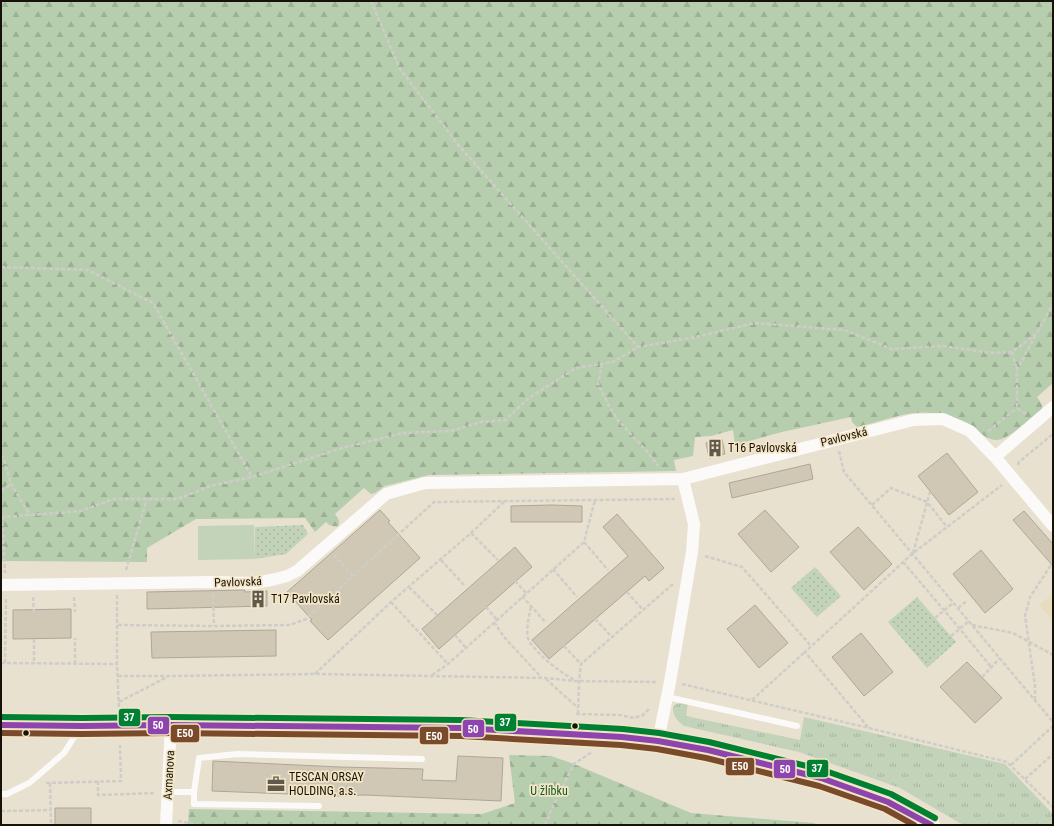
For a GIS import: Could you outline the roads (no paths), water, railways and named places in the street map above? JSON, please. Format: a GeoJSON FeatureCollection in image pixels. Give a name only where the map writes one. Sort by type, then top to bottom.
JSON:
{"type":"FeatureCollection","features":[{"type":"Feature","properties":{"kind":"street"},"geometry":{"type":"LineString","coordinates":[[995,457],[1053,407]]}},
{"type":"Feature","properties":{"kind":"street","name":"Pavlovská"},"geometry":{"type":"LineString","coordinates":[[4,585],[212,582],[254,583],[287,576],[297,571],[386,494],[425,483],[683,479],[913,420],[943,419],[970,431],[1014,474],[1053,526]]}},
{"type":"Feature","properties":{"kind":"street"},"geometry":{"type":"LineString","coordinates":[[658,741],[670,682],[692,552],[694,524],[683,479]]}},
{"type":"Feature","properties":{"kind":"street"},"geometry":{"type":"LineString","coordinates":[[1,725],[461,728],[658,741],[708,750],[821,778],[888,802],[931,825]]}},
{"type":"Feature","properties":{"kind":"street","name":"Axmanova"},"geometry":{"type":"LineString","coordinates":[[171,726],[168,792],[172,823]]}},
{"type":"Feature","properties":{"kind":"lane"},"geometry":{"type":"LineString","coordinates":[[667,697],[797,726]]}},
{"type":"Feature","properties":{"kind":"lane"},"geometry":{"type":"LineString","coordinates":[[1,794],[7,794],[34,779],[64,753],[82,726]]}},
{"type":"Feature","properties":{"kind":"lane"},"geometry":{"type":"LineString","coordinates":[[319,806],[194,804],[194,792],[199,758],[237,754],[422,759]]}},
{"type":"Feature","properties":{"kind":"lane"},"geometry":{"type":"LineString","coordinates":[[168,792],[194,792]]}},
{"type":"Feature","properties":{"kind":"place","name":"T16 Pavlovská"},"geometry":{"type":"Point","coordinates":[715,448]}},
{"type":"Feature","properties":{"kind":"place","name":"T17 Pavlovská"},"geometry":{"type":"Point","coordinates":[258,599]}},
{"type":"Feature","properties":{"kind":"place","name":"TESCAN ORSAY HOLDING, a.s."},"geometry":{"type":"Point","coordinates":[276,784]}},
{"type":"Feature","properties":{"kind":"park label","name":"U žlíbku"},"geometry":{"type":"Point","coordinates":[549,791]}}]}
